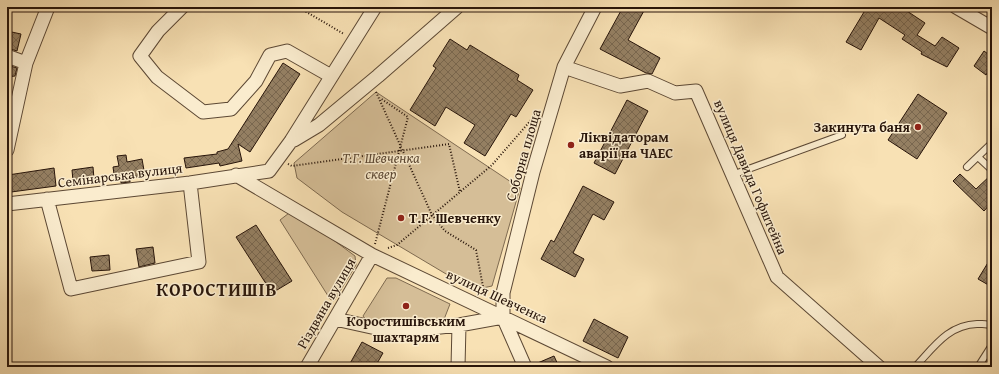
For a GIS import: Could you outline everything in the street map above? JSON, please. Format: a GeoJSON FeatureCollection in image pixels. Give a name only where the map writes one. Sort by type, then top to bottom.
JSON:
{"type":"FeatureCollection","features":[{"type":"Feature","properties":{"kind":"street"},"geometry":{"type":"LineString","coordinates":[[7,150],[26,63],[48,7]]}},
{"type":"Feature","properties":{"kind":"street"},"geometry":{"type":"LineString","coordinates":[[182,7],[158,31],[140,56],[157,77],[203,112],[230,108],[256,81],[270,55],[287,51],[332,76]]}},
{"type":"Feature","properties":{"kind":"street","name":"Семінарська вулиця"},"geometry":{"type":"LineString","coordinates":[[7,204],[190,183],[236,174],[269,171],[291,141],[375,7]]}},
{"type":"Feature","properties":{"kind":"street"},"geometry":{"type":"LineString","coordinates":[[291,141],[319,125],[457,7]]}},
{"type":"Feature","properties":{"kind":"street","name":"Соборна площа"},"geometry":{"type":"LineString","coordinates":[[503,317],[503,293],[534,172],[564,67],[595,7]]}},
{"type":"Feature","properties":{"kind":"street"},"geometry":{"type":"LineString","coordinates":[[956,7],[992,28]]}},
{"type":"Feature","properties":{"kind":"street"},"geometry":{"type":"LineString","coordinates":[[7,56],[26,63]]}},
{"type":"Feature","properties":{"kind":"street","name":"вулиця Давида Гофштейна"},"geometry":{"type":"LineString","coordinates":[[564,67],[620,86],[648,80],[675,94],[696,91],[776,277],[879,367]]}},
{"type":"Feature","properties":{"kind":"street","name":"вулиця Шевченка"},"geometry":{"type":"LineString","coordinates":[[236,174],[372,255],[608,367]]}},
{"type":"Feature","properties":{"kind":"street"},"geometry":{"type":"LineString","coordinates":[[46,199],[71,289],[199,262],[190,183]]}},
{"type":"Feature","properties":{"kind":"street","name":"Різдвяна вулиця"},"geometry":{"type":"LineString","coordinates":[[307,367],[372,255]]}},
{"type":"Feature","properties":{"kind":"street"},"geometry":{"type":"LineString","coordinates":[[335,319],[394,332],[459,325],[503,317],[525,367]]}},
{"type":"Feature","properties":{"kind":"street"},"geometry":{"type":"LineString","coordinates":[[458,367],[459,325]]}},
{"type":"Feature","properties":{"kind":"lane"},"geometry":{"type":"LineString","coordinates":[[732,176],[842,135]]}},
{"type":"Feature","properties":{"kind":"lane"},"geometry":{"type":"LineString","coordinates":[[967,167],[992,143]]}},
{"type":"Feature","properties":{"kind":"lane"},"geometry":{"type":"LineString","coordinates":[[978,157],[992,170]]}},
{"type":"Feature","properties":{"kind":"lane"},"geometry":{"type":"LineString","coordinates":[[915,367],[950,331],[965,325],[989,324],[992,326]]}},
{"type":"Feature","properties":{"kind":"lane"},"geometry":{"type":"LineString","coordinates":[[978,367],[992,345]]}},
{"type":"Feature","properties":{"kind":"path"},"geometry":{"type":"LineString","coordinates":[[298,7],[354,40]]}},
{"type":"Feature","properties":{"kind":"path"},"geometry":{"type":"LineString","coordinates":[[372,81],[401,150],[432,215],[445,231],[476,250],[484,292]]}},
{"type":"Feature","properties":{"kind":"path"},"geometry":{"type":"LineString","coordinates":[[372,255],[401,150],[408,117],[379,97]]}},
{"type":"Feature","properties":{"kind":"path"},"geometry":{"type":"LineString","coordinates":[[372,255],[396,245],[492,165],[543,106]]}},
{"type":"Feature","properties":{"kind":"path"},"geometry":{"type":"LineString","coordinates":[[278,159],[292,166],[449,144],[460,192]]}},
{"type":"Feature","properties":{"kind":"green space","name":"Т.Г. Шевченка сквер"},"geometry":{"type":"Polygon","coordinates":[[[376,92],[520,188],[492,286],[473,290],[342,212],[297,178],[294,163],[376,92]]]}},
{"type":"Feature","properties":{"kind":"green space"},"geometry":{"type":"Polygon","coordinates":[[[293,210],[355,256],[356,265],[334,301],[330,299],[280,220],[293,210]]]}},
{"type":"Feature","properties":{"kind":"green space"},"geometry":{"type":"Polygon","coordinates":[[[387,278],[396,278],[450,304],[443,322],[432,320],[429,323],[366,320],[363,316],[387,278]]]}},
{"type":"Feature","properties":{"kind":"building"},"geometry":{"type":"Polygon","coordinates":[[[623,7],[646,7],[628,40],[660,58],[652,74],[646,73],[600,49],[623,7]]]}},
{"type":"Feature","properties":{"kind":"building"},"geometry":{"type":"Polygon","coordinates":[[[867,7],[901,7],[925,23],[917,35],[935,46],[942,37],[959,48],[947,67],[921,54],[922,52],[902,39],[905,35],[879,18],[861,50],[846,42],[867,7]]]}},
{"type":"Feature","properties":{"kind":"building"},"geometry":{"type":"Polygon","coordinates":[[[7,31],[21,34],[17,51],[7,48],[7,31]]]}},
{"type":"Feature","properties":{"kind":"building"},"geometry":{"type":"Polygon","coordinates":[[[450,39],[467,50],[470,45],[519,75],[517,80],[533,90],[516,117],[511,114],[485,156],[464,143],[475,125],[446,107],[435,126],[410,110],[436,68],[433,66],[450,39]]]}},
{"type":"Feature","properties":{"kind":"building"},"geometry":{"type":"Polygon","coordinates":[[[984,51],[992,57],[992,65],[986,75],[974,66],[984,51]]]}},
{"type":"Feature","properties":{"kind":"building"},"geometry":{"type":"Polygon","coordinates":[[[283,63],[300,74],[250,152],[238,144],[242,161],[220,166],[219,163],[186,168],[184,158],[217,154],[217,152],[228,149],[283,63]]]}},
{"type":"Feature","properties":{"kind":"building"},"geometry":{"type":"Polygon","coordinates":[[[7,65],[17,68],[15,76],[7,77],[7,65]]]}},
{"type":"Feature","properties":{"kind":"building","name":"Закинута баня"},"geometry":{"type":"Polygon","coordinates":[[[918,94],[947,113],[917,159],[888,140],[918,94]]]}},
{"type":"Feature","properties":{"kind":"building"},"geometry":{"type":"Polygon","coordinates":[[[627,100],[648,111],[615,174],[594,163],[627,100]]]}},
{"type":"Feature","properties":{"kind":"building"},"geometry":{"type":"Polygon","coordinates":[[[126,155],[127,162],[142,159],[145,176],[130,178],[130,182],[121,183],[121,180],[115,181],[113,167],[119,166],[117,156],[126,155]]]}},
{"type":"Feature","properties":{"kind":"building"},"geometry":{"type":"Polygon","coordinates":[[[93,167],[94,179],[73,181],[72,170],[93,167]]]}},
{"type":"Feature","properties":{"kind":"building"},"geometry":{"type":"Polygon","coordinates":[[[54,168],[56,186],[11,192],[8,175],[54,168]]]}},
{"type":"Feature","properties":{"kind":"building"},"geometry":{"type":"Polygon","coordinates":[[[960,174],[976,189],[992,174],[992,202],[984,211],[953,181],[960,174]]]}},
{"type":"Feature","properties":{"kind":"building"},"geometry":{"type":"Polygon","coordinates":[[[583,186],[614,202],[604,220],[593,214],[573,253],[584,259],[575,277],[541,259],[551,240],[554,242],[583,186]]]}},
{"type":"Feature","properties":{"kind":"building"},"geometry":{"type":"Polygon","coordinates":[[[256,225],[292,281],[272,293],[236,237],[256,225]]]}},
{"type":"Feature","properties":{"kind":"building"},"geometry":{"type":"Polygon","coordinates":[[[153,247],[155,263],[139,267],[136,249],[153,247]]]}},
{"type":"Feature","properties":{"kind":"building"},"geometry":{"type":"Polygon","coordinates":[[[109,255],[110,270],[92,271],[90,257],[109,255]]]}},
{"type":"Feature","properties":{"kind":"building"},"geometry":{"type":"Polygon","coordinates":[[[992,256],[992,287],[978,279],[992,256]]]}},
{"type":"Feature","properties":{"kind":"building"},"geometry":{"type":"Polygon","coordinates":[[[594,319],[628,337],[618,358],[583,341],[594,319]]]}},
{"type":"Feature","properties":{"kind":"building"},"geometry":{"type":"Polygon","coordinates":[[[362,342],[383,353],[375,367],[348,367],[362,342]]]}},
{"type":"Feature","properties":{"kind":"building"},"geometry":{"type":"Polygon","coordinates":[[[554,356],[559,367],[533,367],[533,365],[554,356]]]}},
{"type":"Feature","properties":{"kind":"place","name":"Закинута баня"},"geometry":{"type":"Point","coordinates":[918,127]}},
{"type":"Feature","properties":{"kind":"place","name":"Ліквідаторам аварії на ЧАЕС"},"geometry":{"type":"Point","coordinates":[571,145]}},
{"type":"Feature","properties":{"kind":"place","name":"Т.Г. Шевченку"},"geometry":{"type":"Point","coordinates":[401,218]}},
{"type":"Feature","properties":{"kind":"place","name":"Коростишівським шахтарям"},"geometry":{"type":"Point","coordinates":[406,306]}},
{"type":"Feature","properties":{"kind":"district","name":"КОРОСТИШІВ"},"geometry":{"type":"Point","coordinates":[217,289]}}]}
